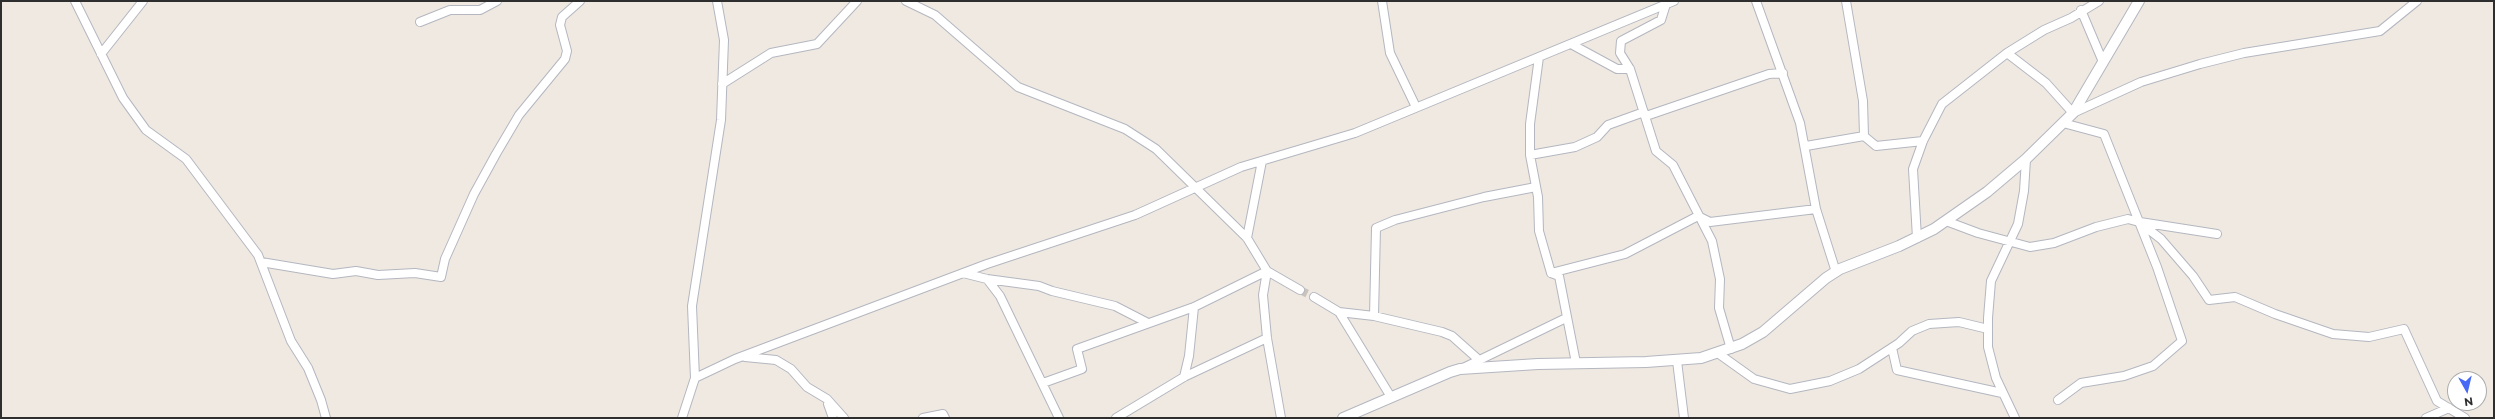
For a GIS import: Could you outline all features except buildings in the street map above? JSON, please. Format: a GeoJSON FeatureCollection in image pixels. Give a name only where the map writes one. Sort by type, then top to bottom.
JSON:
{"type":"FeatureCollection","features":[{"type":"Feature","properties":{"kind":"street"},"geometry":{"type":"LineString","coordinates":[[75,1],[123,98],[146,130],[186,159],[258,255],[291,340],[308,368],[322,400],[326,418]]}},
{"type":"Feature","properties":{"kind":"street"},"geometry":{"type":"LineString","coordinates":[[101,54],[143,1]]}},
{"type":"Feature","properties":{"kind":"street"},"geometry":{"type":"LineString","coordinates":[[420,22],[450,10],[480,10],[497,1]]}},
{"type":"Feature","properties":{"kind":"street"},"geometry":{"type":"LineString","coordinates":[[261,262],[333,274],[356,271],[378,275],[415,273],[441,277],[445,259],[474,194],[496,154],[519,115],[565,60],[567,51],[560,25],[562,17],[580,1]]}},
{"type":"Feature","properties":{"kind":"street"},"geometry":{"type":"LineString","coordinates":[[682,418],[695,378],[692,306],[716,163],[721,120],[724,40],[717,1]]}},
{"type":"Feature","properties":{"kind":"street"},"geometry":{"type":"LineString","coordinates":[[722,84],[771,53],[817,44],[857,1]]}},
{"type":"Feature","properties":{"kind":"street"},"geometry":{"type":"LineString","coordinates":[[906,1],[935,15],[1018,87],[1125,129],[1156,149],[1248,238],[1266,271],[1300,290]]}},
{"type":"Feature","properties":{"kind":"street"},"geometry":{"type":"LineString","coordinates":[[1382,1],[1390,53],[1416,107]]}},
{"type":"Feature","properties":{"kind":"street"},"geometry":{"type":"LineString","coordinates":[[695,378],[738,358],[962,273],[1135,215],[1241,167],[1355,133],[1674,1]]}},
{"type":"Feature","properties":{"kind":"street"},"geometry":{"type":"LineString","coordinates":[[1756,1],[1783,73],[1806,146],[1816,209],[1836,272]]}},
{"type":"Feature","properties":{"kind":"street"},"geometry":{"type":"LineString","coordinates":[[1846,1],[1863,101],[1864,136],[1876,146],[1923,141]]}},
{"type":"Feature","properties":{"kind":"street"},"geometry":{"type":"LineString","coordinates":[[1917,238],[1913,170],[1923,141],[1942,104],[2008,53],[2080,10],[2100,1]]}},
{"type":"Feature","properties":{"kind":"street"},"geometry":{"type":"LineString","coordinates":[[1460,369],[1677,360],[1719,354],[1763,332],[1836,272],[1917,238],[1946,222],[1987,192],[2026,159],[2073,113],[2139,1]]}},
{"type":"Feature","properties":{"kind":"street"},"geometry":{"type":"LineString","coordinates":[[2073,113],[2141,82],[2200,64],[2244,53],[2380,31],[2417,1]]}},
{"type":"Feature","properties":{"kind":"street"},"geometry":{"type":"LineString","coordinates":[[1666,4],[1661,20],[1621,41],[1620,53],[1630,70],[1656,151],[1673,164],[1712,241],[1720,279],[1719,308],[1731,349]]}},
{"type":"Feature","properties":{"kind":"street"},"geometry":{"type":"LineString","coordinates":[[2080,10],[2103,62]]}},
{"type":"Feature","properties":{"kind":"street"},"geometry":{"type":"LineString","coordinates":[[1571,44],[1617,69],[1630,70]]}},
{"type":"Feature","properties":{"kind":"street"},"geometry":{"type":"LineString","coordinates":[[2008,53],[2046,83],[2073,113]]}},
{"type":"Feature","properties":{"kind":"street"},"geometry":{"type":"LineString","coordinates":[[1539,57],[1530,124],[1530,155],[1536,187],[1539,231],[1551,273]]}},
{"type":"Feature","properties":{"kind":"street"},"geometry":{"type":"LineString","coordinates":[[1530,155],[1575,147],[1597,137],[1608,125],[1769,74],[1783,73]]}},
{"type":"Feature","properties":{"kind":"street"},"geometry":{"type":"LineString","coordinates":[[2058,400],[2081,383],[2124,376],[2153,366],[2182,341],[2140,222],[2104,134],[2063,123]]}},
{"type":"Feature","properties":{"kind":"street"},"geometry":{"type":"LineString","coordinates":[[1806,146],[1864,136]]}},
{"type":"Feature","properties":{"kind":"street"},"geometry":{"type":"LineString","coordinates":[[2015,418],[1996,378],[1988,347],[1988,329],[1991,282],[2011,243],[2018,224],[2024,191],[2026,159]]}},
{"type":"Feature","properties":{"kind":"street"},"geometry":{"type":"LineString","coordinates":[[1248,238],[1262,161]]}},
{"type":"Feature","properties":{"kind":"street"},"geometry":{"type":"LineString","coordinates":[[1374,316],[1376,231],[1379,225],[1484,197],[1536,187]]}},
{"type":"Feature","properties":{"kind":"street"},"geometry":{"type":"LineString","coordinates":[[1698,216],[1710,222],[1816,209]]}},
{"type":"Feature","properties":{"kind":"street"},"geometry":{"type":"LineString","coordinates":[[1551,273],[1625,254],[1698,216]]}},
{"type":"Feature","properties":{"kind":"street"},"geometry":{"type":"LineString","coordinates":[[1946,222],[2011,243],[2030,247],[2054,243],[2096,227],[2128,219],[2217,234]]}},
{"type":"Feature","properties":{"kind":"street"},"geometry":{"type":"LineString","coordinates":[[2140,222],[2161,239],[2193,276],[2209,300],[2235,297],[2275,314],[2333,334],[2369,337],[2404,329],[2437,402],[2447,407]]}},
{"type":"Feature","properties":{"kind":"street"},"geometry":{"type":"LineString","coordinates":[[1043,383],[1082,369],[1077,349],[1119,336],[1148,323],[1194,307],[1266,271]]}},
{"type":"Feature","properties":{"kind":"street"},"geometry":{"type":"LineString","coordinates":[[1266,271],[1263,295],[1267,338],[1281,418]]}},
{"type":"Feature","properties":{"kind":"street"},"geometry":{"type":"LineString","coordinates":[[962,273],[987,279],[1039,286],[1052,291],[1115,306],[1148,323]]}},
{"type":"Feature","properties":{"kind":"street"},"geometry":{"type":"LineString","coordinates":[[1551,273],[1559,276],[1576,363]]}},
{"type":"Feature","properties":{"kind":"street"},"geometry":{"type":"LineString","coordinates":[[987,279],[1000,296],[1059,418]]}},
{"type":"Feature","properties":{"kind":"street"},"geometry":{"type":"LineString","coordinates":[[1314,297],[1329,304],[1339,312],[1391,397]]}},
{"type":"Feature","properties":{"kind":"street"},"geometry":{"type":"LineString","coordinates":[[1184,377],[1189,356],[1194,307]]}},
{"type":"Feature","properties":{"kind":"street"},"geometry":{"type":"LineString","coordinates":[[1339,312],[1374,316],[1442,332],[1452,336],[1480,360]]}},
{"type":"Feature","properties":{"kind":"street"},"geometry":{"type":"LineString","coordinates":[[1343,418],[1460,369],[1566,318]]}},
{"type":"Feature","properties":{"kind":"street"},"geometry":{"type":"LineString","coordinates":[[1719,354],[1754,379],[1790,389],[1830,381],[1859,369],[1892,348],[1912,331],[1929,324],[1959,322],[1988,329]]}},
{"type":"Feature","properties":{"kind":"street"},"geometry":{"type":"LineString","coordinates":[[1116,418],[1184,377],[1267,338]]}},
{"type":"Feature","properties":{"kind":"street"},"geometry":{"type":"LineString","coordinates":[[1892,348],[1897,370],[2002,393]]}},
{"type":"Feature","properties":{"kind":"street"},"geometry":{"type":"LineString","coordinates":[[738,358],[755,357],[776,360],[791,369],[807,387],[827,399],[844,418]]}},
{"type":"Feature","properties":{"kind":"street"},"geometry":{"type":"LineString","coordinates":[[1677,360],[1684,418]]}},
{"type":"Feature","properties":{"kind":"street"},"geometry":{"type":"LineString","coordinates":[[827,399],[833,418]]}},
{"type":"Feature","properties":{"kind":"street"},"geometry":{"type":"LineString","coordinates":[[2426,418],[2447,409]]}},
{"type":"Feature","properties":{"kind":"street"},"geometry":{"type":"LineString","coordinates":[[2454,411],[2465,418]]}},
{"type":"Feature","properties":{"kind":"street"},"geometry":{"type":"LineString","coordinates":[[924,418],[943,414],[945,418]]}},
{"type":"Feature","properties":{"kind":"tunnel"},"geometry":{"type":"LineString","coordinates":[[1300,290],[1314,297]]}}]}
